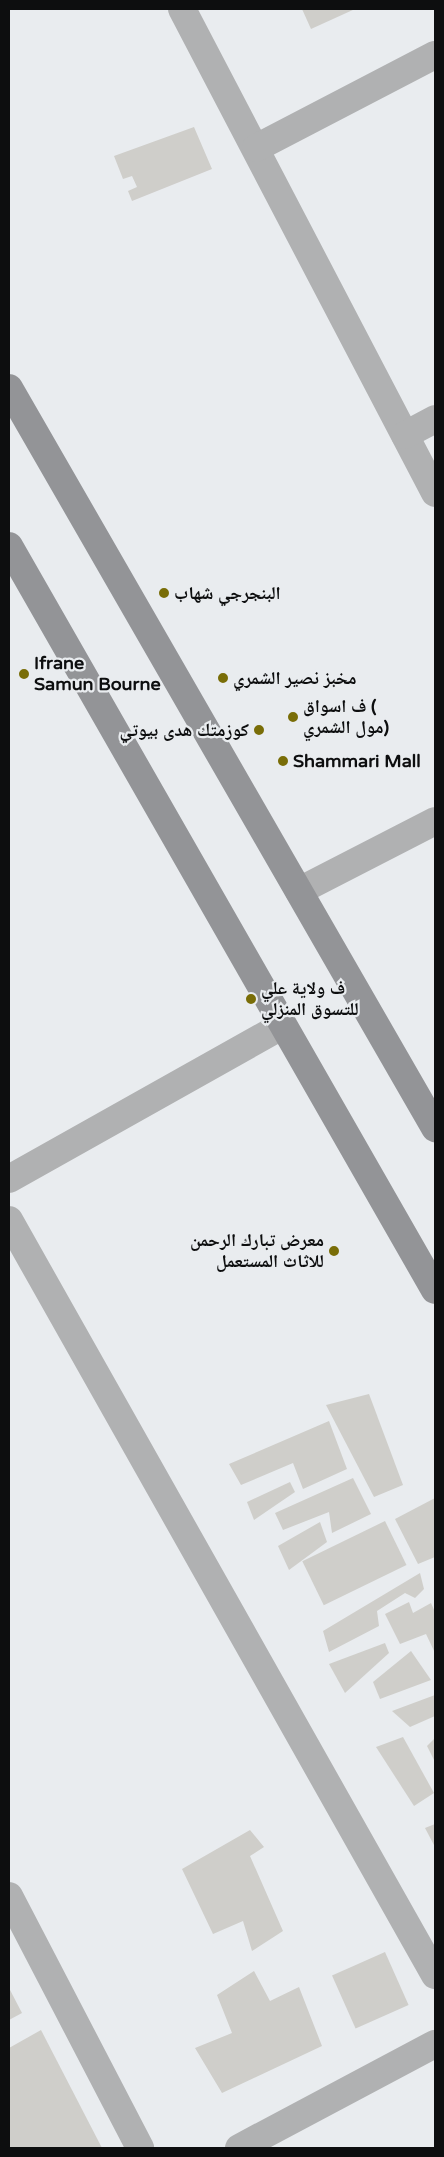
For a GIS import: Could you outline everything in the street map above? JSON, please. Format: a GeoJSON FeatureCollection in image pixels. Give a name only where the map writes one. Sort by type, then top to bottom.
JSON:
{"type":"FeatureCollection","features":[{"type":"Feature","properties":{"kind":"street"},"geometry":{"type":"LineString","coordinates":[[182,9],[435,493]]}},
{"type":"Feature","properties":{"kind":"street"},"geometry":{"type":"LineString","coordinates":[[256,148],[435,55]]}},
{"type":"Feature","properties":{"kind":"street"},"geometry":{"type":"LineString","coordinates":[[9,388],[435,1128]]}},
{"type":"Feature","properties":{"kind":"street"},"geometry":{"type":"LineString","coordinates":[[405,435],[435,419]]}},
{"type":"Feature","properties":{"kind":"street"},"geometry":{"type":"LineString","coordinates":[[9,546],[435,1290]]}},
{"type":"Feature","properties":{"kind":"street"},"geometry":{"type":"LineString","coordinates":[[299,891],[435,821]]}},
{"type":"Feature","properties":{"kind":"street"},"geometry":{"type":"LineString","coordinates":[[9,1179],[283,1025]]}},
{"type":"Feature","properties":{"kind":"street"},"geometry":{"type":"LineString","coordinates":[[9,1220],[435,1975]]}},
{"type":"Feature","properties":{"kind":"street"},"geometry":{"type":"LineString","coordinates":[[9,1896],[140,2148]]}},
{"type":"Feature","properties":{"kind":"street"},"geometry":{"type":"LineString","coordinates":[[239,2148],[435,2044]]}},
{"type":"Feature","properties":{"kind":"building"},"geometry":{"type":"Polygon","coordinates":[[[302,9],[355,9],[311,29],[302,9]]]}},
{"type":"Feature","properties":{"kind":"building"},"geometry":{"type":"Polygon","coordinates":[[[194,127],[212,169],[132,201],[128,191],[137,187],[132,176],[123,179],[114,156],[194,127]]]}},
{"type":"Feature","properties":{"kind":"building"},"geometry":{"type":"Polygon","coordinates":[[[369,1394],[403,1485],[374,1497],[326,1405],[369,1394]]]}},
{"type":"Feature","properties":{"kind":"building"},"geometry":{"type":"Polygon","coordinates":[[[329,1421],[347,1469],[303,1489],[293,1463],[241,1485],[229,1464],[329,1421]]]}},
{"type":"Feature","properties":{"kind":"building"},"geometry":{"type":"Polygon","coordinates":[[[353,1478],[371,1514],[332,1533],[329,1512],[283,1530],[275,1513],[353,1478]]]}},
{"type":"Feature","properties":{"kind":"building"},"geometry":{"type":"Polygon","coordinates":[[[290,1482],[295,1492],[254,1520],[247,1502],[290,1482]]]}},
{"type":"Feature","properties":{"kind":"building"},"geometry":{"type":"Polygon","coordinates":[[[435,1498],[435,1557],[418,1564],[395,1519],[435,1498]]]}},
{"type":"Feature","properties":{"kind":"building"},"geometry":{"type":"Polygon","coordinates":[[[385,1521],[406,1565],[324,1605],[302,1561],[385,1521]]]}},
{"type":"Feature","properties":{"kind":"building"},"geometry":{"type":"Polygon","coordinates":[[[320,1522],[327,1542],[289,1570],[278,1546],[320,1522]]]}},
{"type":"Feature","properties":{"kind":"building"},"geometry":{"type":"Polygon","coordinates":[[[420,1573],[424,1589],[415,1598],[405,1593],[377,1611],[379,1626],[329,1652],[323,1631],[420,1573]]]}},
{"type":"Feature","properties":{"kind":"building"},"geometry":{"type":"Polygon","coordinates":[[[409,1602],[413,1613],[431,1603],[435,1612],[435,1653],[426,1634],[400,1644],[385,1614],[409,1602]]]}},
{"type":"Feature","properties":{"kind":"building"},"geometry":{"type":"Polygon","coordinates":[[[385,1643],[389,1653],[345,1693],[329,1664],[385,1643]]]}},
{"type":"Feature","properties":{"kind":"building"},"geometry":{"type":"Polygon","coordinates":[[[411,1651],[431,1680],[380,1699],[373,1682],[411,1651]]]}},
{"type":"Feature","properties":{"kind":"building"},"geometry":{"type":"Polygon","coordinates":[[[435,1695],[435,1716],[410,1727],[392,1711],[435,1695]]]}},
{"type":"Feature","properties":{"kind":"building"},"geometry":{"type":"Polygon","coordinates":[[[403,1737],[434,1793],[414,1806],[376,1747],[403,1737]]]}},
{"type":"Feature","properties":{"kind":"building"},"geometry":{"type":"Polygon","coordinates":[[[435,1738],[435,1762],[427,1746],[435,1738]]]}},
{"type":"Feature","properties":{"kind":"building"},"geometry":{"type":"Polygon","coordinates":[[[435,1824],[435,1847],[425,1828],[435,1824]]]}},
{"type":"Feature","properties":{"kind":"building"},"geometry":{"type":"Polygon","coordinates":[[[250,1830],[264,1847],[250,1856],[283,1931],[252,1951],[243,1921],[213,1934],[182,1869],[250,1830]]]}},
{"type":"Feature","properties":{"kind":"building"},"geometry":{"type":"Polygon","coordinates":[[[385,1952],[409,2005],[356,2029],[332,1976],[385,1952]]]}},
{"type":"Feature","properties":{"kind":"building"},"geometry":{"type":"Polygon","coordinates":[[[254,1971],[270,2001],[299,1987],[322,2046],[222,2093],[195,2048],[232,2033],[217,1995],[254,1971]]]}},
{"type":"Feature","properties":{"kind":"building"},"geometry":{"type":"Polygon","coordinates":[[[9,1988],[22,2013],[9,2020],[9,1988]]]}},
{"type":"Feature","properties":{"kind":"building"},"geometry":{"type":"Polygon","coordinates":[[[41,2030],[102,2148],[9,2148],[9,2048],[41,2030]]]}},
{"type":"Feature","properties":{"kind":"place","name":"البنجرجي شهاب"},"geometry":{"type":"Point","coordinates":[164,593]}},
{"type":"Feature","properties":{"kind":"place","name":"Ifrane Samun Bourne"},"geometry":{"type":"Point","coordinates":[24,674]}},
{"type":"Feature","properties":{"kind":"place","name":"مخبز نصير الشمري"},"geometry":{"type":"Point","coordinates":[223,678]}},
{"type":"Feature","properties":{"kind":"place","name":"ف اسواق ( مول الشمري)"},"geometry":{"type":"Point","coordinates":[293,717]}},
{"type":"Feature","properties":{"kind":"place","name":"كوزمتك هدى بيوتي"},"geometry":{"type":"Point","coordinates":[259,730]}},
{"type":"Feature","properties":{"kind":"place","name":"Shammari Mall"},"geometry":{"type":"Point","coordinates":[283,761]}},
{"type":"Feature","properties":{"kind":"place","name":"ف ولاية علي للتسوق المنزلي"},"geometry":{"type":"Point","coordinates":[251,999]}},
{"type":"Feature","properties":{"kind":"place","name":"معرض تبارك الرحمن للاثاث المستعمل"},"geometry":{"type":"Point","coordinates":[334,1251]}}]}
